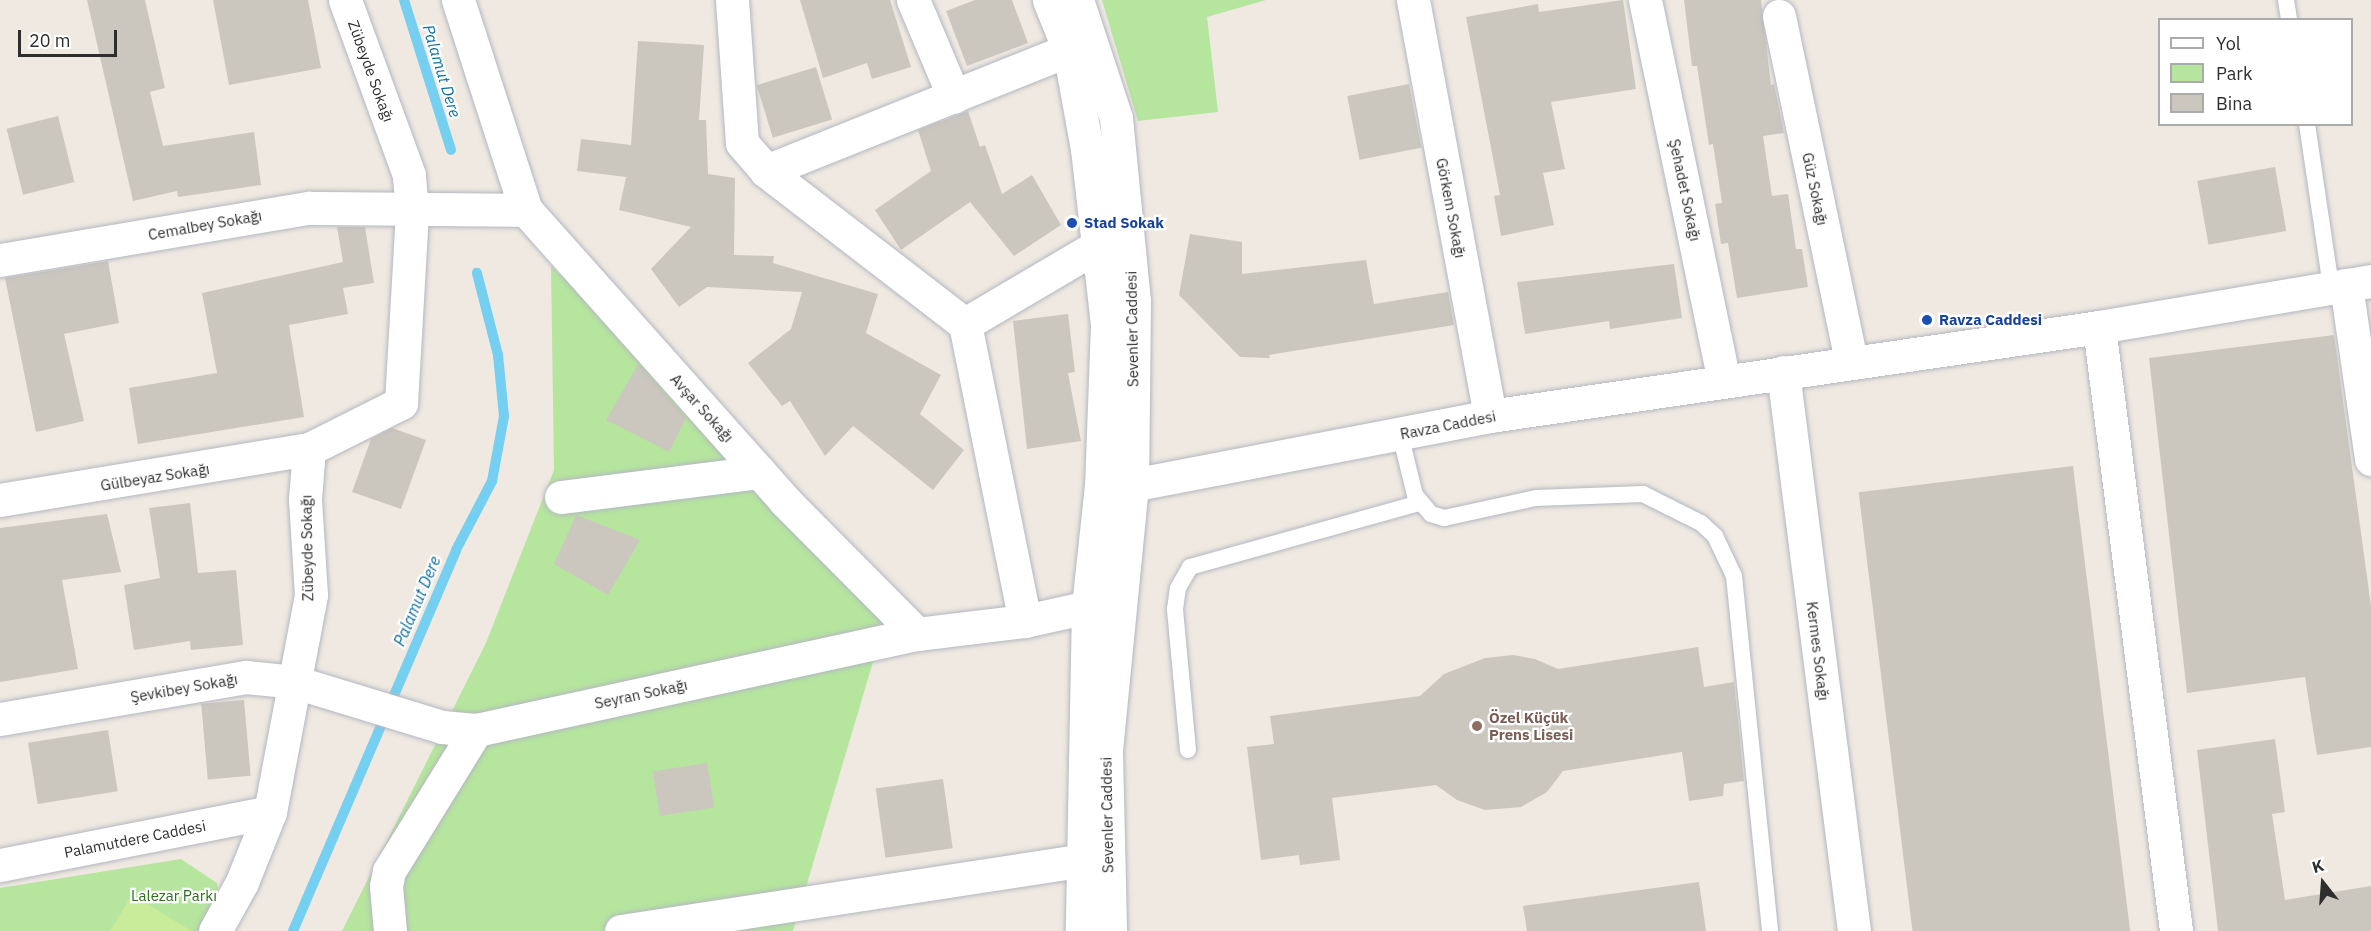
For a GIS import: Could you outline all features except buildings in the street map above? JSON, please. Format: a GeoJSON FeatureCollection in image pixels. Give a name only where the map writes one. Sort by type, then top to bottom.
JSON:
{"type":"FeatureCollection","features":[{"type":"Feature","properties":{"kind":"street","name":"Zübeyde Sokağı"},"geometry":{"type":"LineString","coordinates":[[215,931],[242,882],[270,813],[311,595],[305,499],[309,449],[401,403],[412,211],[409,174],[345,0]]}},
{"type":"Feature","properties":{"kind":"street","name":"Avşar Sokağı"},"geometry":{"type":"LineString","coordinates":[[458,0],[526,210],[759,472],[917,634]]}},
{"type":"Feature","properties":{"kind":"street"},"geometry":{"type":"LineString","coordinates":[[732,0],[742,143],[765,171],[965,324],[1025,621]]}},
{"type":"Feature","properties":{"kind":"street"},"geometry":{"type":"LineString","coordinates":[[913,0],[954,97]]}},
{"type":"Feature","properties":{"kind":"street","name":"Sevenler Caddesi"},"geometry":{"type":"LineString","coordinates":[[1049,0],[1069,50],[1099,245],[1107,324],[1116,485],[1088,607],[1081,861],[1082,931]]}},
{"type":"Feature","properties":{"kind":"street","name":"Sevenler Caddesi"},"geometry":{"type":"LineString","coordinates":[[1077,0],[1116,118],[1134,301],[1116,485],[1106,752],[1110,931]]}},
{"type":"Feature","properties":{"kind":"street","name":"Görkem Sokağı"},"geometry":{"type":"LineString","coordinates":[[1413,0],[1490,416]]}},
{"type":"Feature","properties":{"kind":"street","name":"Şehadet Sokağı"},"geometry":{"type":"LineString","coordinates":[[1645,0],[1724,381]]}},
{"type":"Feature","properties":{"kind":"street","name":"Güz Sokağı"},"geometry":{"type":"LineString","coordinates":[[1779,16],[1851,361]]}},
{"type":"Feature","properties":{"kind":"street"},"geometry":{"type":"LineString","coordinates":[[765,171],[1069,50]]}},
{"type":"Feature","properties":{"kind":"street","name":"Cemalbey Sokağı"},"geometry":{"type":"LineString","coordinates":[[0,260],[309,208],[412,211],[526,210]]}},
{"type":"Feature","properties":{"kind":"street"},"geometry":{"type":"LineString","coordinates":[[965,324],[1099,245]]}},
{"type":"Feature","properties":{"kind":"street"},"geometry":{"type":"LineString","coordinates":[[2349,284],[2371,459]]}},
{"type":"Feature","properties":{"kind":"street","name":"Ravza Caddesi"},"geometry":{"type":"LineString","coordinates":[[1116,485],[1490,416],[1851,361],[2098,327],[2349,284]]}},
{"type":"Feature","properties":{"kind":"street"},"geometry":{"type":"LineString","coordinates":[[2098,327],[2176,931]]}},
{"type":"Feature","properties":{"kind":"street","name":"Kermes Sokağı"},"geometry":{"type":"LineString","coordinates":[[1783,372],[1854,931]]}},
{"type":"Feature","properties":{"kind":"street","name":"Gülbeyaz Sokağı"},"geometry":{"type":"LineString","coordinates":[[0,500],[309,449]]}},
{"type":"Feature","properties":{"kind":"street"},"geometry":{"type":"LineString","coordinates":[[561,497],[759,472]]}},
{"type":"Feature","properties":{"kind":"street"},"geometry":{"type":"LineString","coordinates":[[917,634],[1025,621],[1088,607]]}},
{"type":"Feature","properties":{"kind":"street","name":"Seyran Sokağı"},"geometry":{"type":"LineString","coordinates":[[367,704],[442,727],[476,730],[917,634]]}},
{"type":"Feature","properties":{"kind":"street","name":"Şevkibey Sokağı"},"geometry":{"type":"LineString","coordinates":[[0,719],[246,677],[295,682],[367,704]]}},
{"type":"Feature","properties":{"kind":"street"},"geometry":{"type":"LineString","coordinates":[[390,931],[386,886],[389,871],[476,730]]}},
{"type":"Feature","properties":{"kind":"street","name":"Palamutdere Caddesi"},"geometry":{"type":"LineString","coordinates":[[0,865],[270,813]]}},
{"type":"Feature","properties":{"kind":"street"},"geometry":{"type":"LineString","coordinates":[[621,931],[1081,861]]}},
{"type":"Feature","properties":{"kind":"lane"},"geometry":{"type":"LineString","coordinates":[[2286,0],[2289,18]]}},
{"type":"Feature","properties":{"kind":"lane"},"geometry":{"type":"LineString","coordinates":[[2308,126],[2349,284]]}},
{"type":"Feature","properties":{"kind":"lane"},"geometry":{"type":"LineString","coordinates":[[1400,434],[1419,503],[1431,514],[1444,518],[1536,498],[1643,494],[1701,523],[1715,537],[1734,576],[1770,931]]}},
{"type":"Feature","properties":{"kind":"lane"},"geometry":{"type":"LineString","coordinates":[[1188,750],[1175,609],[1178,588],[1190,567],[1419,503]]}},
{"type":"Feature","properties":{"kind":"green space"},"geometry":{"type":"Polygon","coordinates":[[[1102,0],[1266,0],[1207,17],[1218,112],[1138,121],[1102,0]]]}},
{"type":"Feature","properties":{"kind":"green space"},"geometry":{"type":"Polygon","coordinates":[[[551,266],[875,574],[884,625],[793,931],[342,931],[486,643],[554,470],[551,266]]]}},
{"type":"Feature","properties":{"kind":"green space","name":"Lalezar Parkı"},"geometry":{"type":"Polygon","coordinates":[[[181,859],[217,883],[219,898],[200,931],[0,931],[0,888],[181,859]]]}},
{"type":"Feature","properties":{"kind":"green space"},"geometry":{"type":"Polygon","coordinates":[[[132,895],[190,930],[110,931],[132,895]]]}},
{"type":"Feature","properties":{"kind":"waterway","name":"Palamut Dere"},"geometry":{"type":"LineString","coordinates":[[404,0],[451,150]]}},
{"type":"Feature","properties":{"kind":"waterway","name":"Palamut Dere"},"geometry":{"type":"LineString","coordinates":[[293,931],[456,550],[492,481],[504,416],[498,355],[477,273]]}},
{"type":"Feature","properties":{"kind":"place","name":"Stad Sokak"},"geometry":{"type":"Point","coordinates":[1072,223]}},
{"type":"Feature","properties":{"kind":"place","name":"Ravza Caddesi"},"geometry":{"type":"Point","coordinates":[1927,320]}},
{"type":"Feature","properties":{"kind":"place","name":"Özel Küçük Prens Lisesi"},"geometry":{"type":"Point","coordinates":[1477,726]}}]}
